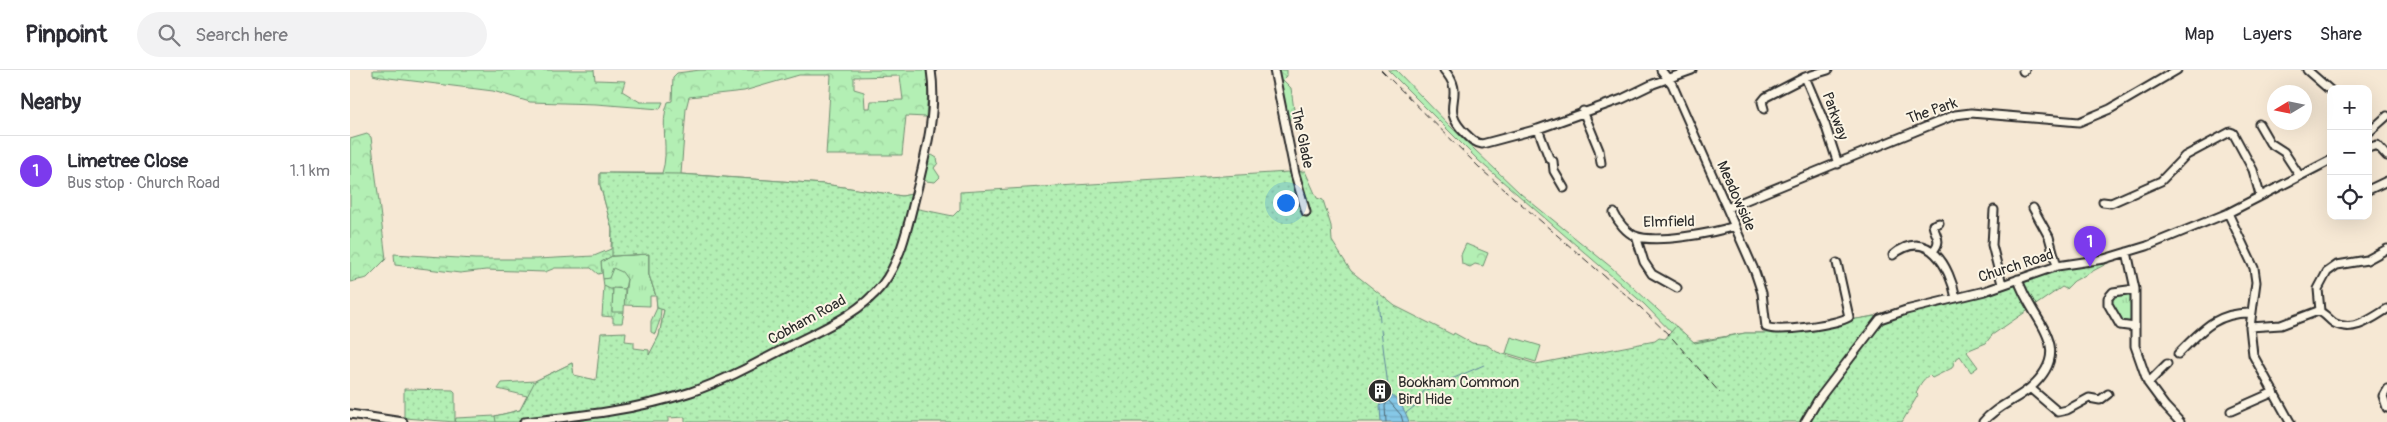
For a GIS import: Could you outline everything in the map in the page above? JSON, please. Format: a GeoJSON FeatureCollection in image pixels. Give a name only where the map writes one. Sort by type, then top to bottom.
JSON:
{"type":"FeatureCollection","features":[{"type":"Feature","properties":{"kind":"street","name":"Cobham Road"},"geometry":{"type":"LineString","coordinates":[[524,422],[635,407],[690,392],[736,374],[834,322],[867,301],[882,285],[892,268],[906,233],[930,130],[932,102],[931,70]]}},
{"type":"Feature","properties":{"kind":"street","name":"The Glade"},"geometry":{"type":"LineString","coordinates":[[1274,70],[1295,174],[1306,212]]}},
{"type":"Feature","properties":{"kind":"street"},"geometry":{"type":"LineString","coordinates":[[1444,70],[1451,78],[1455,87],[1452,110],[1453,121],[1474,142],[1487,144],[1538,129],[1622,99],[1692,70]]}},
{"type":"Feature","properties":{"kind":"street"},"geometry":{"type":"LineString","coordinates":[[1660,70],[1669,79]]}},
{"type":"Feature","properties":{"kind":"street"},"geometry":{"type":"LineString","coordinates":[[1764,109],[1764,99],[1805,77],[1828,70]]}},
{"type":"Feature","properties":{"kind":"street","name":"The Park"},"geometry":{"type":"LineString","coordinates":[[1727,208],[1955,115],[1970,113],[2065,123],[2083,121],[2129,98],[2177,70]]}},
{"type":"Feature","properties":{"kind":"street"},"geometry":{"type":"LineString","coordinates":[[2307,70],[2327,88]]}},
{"type":"Feature","properties":{"kind":"street","name":"Parkway"},"geometry":{"type":"LineString","coordinates":[[1805,77],[1823,118],[1838,164]]}},
{"type":"Feature","properties":{"kind":"street","name":"Meadowside"},"geometry":{"type":"LineString","coordinates":[[1669,79],[1761,288],[1766,327],[1776,329],[1803,326],[1849,317],[1837,263]]}},
{"type":"Feature","properties":{"kind":"street"},"geometry":{"type":"LineString","coordinates":[[1584,111],[1599,150],[1601,163]]}},
{"type":"Feature","properties":{"kind":"street"},"geometry":{"type":"LineString","coordinates":[[2372,127],[2387,116]]}},
{"type":"Feature","properties":{"kind":"street"},"geometry":{"type":"LineString","coordinates":[[2259,124],[2270,143],[2284,152],[2299,175]]}},
{"type":"Feature","properties":{"kind":"street"},"geometry":{"type":"LineString","coordinates":[[1538,129],[1549,158],[1553,161],[1552,166],[1564,188]]}},
{"type":"Feature","properties":{"kind":"street"},"geometry":{"type":"LineString","coordinates":[[2103,202],[2111,203],[2161,181],[2185,156],[2230,132],[2233,133],[2253,170],[2260,195]]}},
{"type":"Feature","properties":{"kind":"street"},"geometry":{"type":"LineString","coordinates":[[2372,146],[2376,144],[2387,156]]}},
{"type":"Feature","properties":{"kind":"street","name":"Church Road"},"geometry":{"type":"LineString","coordinates":[[1805,422],[1815,404],[1880,319],[1906,310],[1956,298],[2058,266],[2104,259],[2127,252],[2228,213],[2327,162]]}},
{"type":"Feature","properties":{"kind":"street"},"geometry":{"type":"LineString","coordinates":[[2372,188],[2387,181]]}},
{"type":"Feature","properties":{"kind":"street"},"geometry":{"type":"LineString","coordinates":[[2033,208],[2049,237],[2058,266]]}},
{"type":"Feature","properties":{"kind":"street"},"geometry":{"type":"LineString","coordinates":[[1994,210],[1992,246],[2002,284]]}},
{"type":"Feature","properties":{"kind":"street","name":"Elmfield"},"geometry":{"type":"LineString","coordinates":[[1614,213],[1621,224],[1636,236],[1689,236],[1735,226]]}},
{"type":"Feature","properties":{"kind":"street"},"geometry":{"type":"LineString","coordinates":[[2228,213],[2254,268],[2256,282],[2250,327],[2253,355],[2290,422]]}},
{"type":"Feature","properties":{"kind":"street"},"geometry":{"type":"LineString","coordinates":[[1933,250],[1938,245],[1939,239],[1933,225],[1939,222]]}},
{"type":"Feature","properties":{"kind":"street"},"geometry":{"type":"LineString","coordinates":[[1636,236],[1644,262],[1652,274],[1677,288]]}},
{"type":"Feature","properties":{"kind":"street"},"geometry":{"type":"LineString","coordinates":[[1893,255],[1907,247],[1920,246],[1933,250],[1943,266],[1956,298]]}},
{"type":"Feature","properties":{"kind":"street"},"geometry":{"type":"LineString","coordinates":[[2320,311],[2318,289],[2327,272],[2337,265],[2367,260],[2387,249]]}},
{"type":"Feature","properties":{"kind":"street"},"geometry":{"type":"LineString","coordinates":[[2127,252],[2135,289],[2136,346],[2148,382],[2165,406],[2180,422]]}},
{"type":"Feature","properties":{"kind":"street"},"geometry":{"type":"LineString","coordinates":[[1983,422],[1990,414],[2030,388],[2049,365],[2052,350],[2018,279]]}},
{"type":"Feature","properties":{"kind":"street"},"geometry":{"type":"LineString","coordinates":[[2135,289],[2113,292],[2108,298],[2108,304],[2120,325],[2135,327]]}},
{"type":"Feature","properties":{"kind":"street"},"geometry":{"type":"LineString","coordinates":[[2250,327],[2281,325],[2314,311],[2320,311],[2333,322],[2353,326],[2366,322],[2387,309]]}},
{"type":"Feature","properties":{"kind":"street"},"geometry":{"type":"LineString","coordinates":[[2178,354],[2216,319],[2235,313],[2251,313]]}},
{"type":"Feature","properties":{"kind":"street"},"geometry":{"type":"LineString","coordinates":[[2148,382],[2167,364]]}},
{"type":"Feature","properties":{"kind":"street"},"geometry":{"type":"LineString","coordinates":[[2030,388],[2058,412],[2067,410],[2089,398],[2100,400],[2108,394]]}},
{"type":"Feature","properties":{"kind":"street"},"geometry":{"type":"LineString","coordinates":[[2387,389],[2383,396],[2387,408]]}},
{"type":"Feature","properties":{"kind":"street"},"geometry":{"type":"LineString","coordinates":[[2231,411],[2274,392]]}},
{"type":"Feature","properties":{"kind":"street"},"geometry":{"type":"LineString","coordinates":[[350,414],[403,422]]}},
{"type":"Feature","properties":{"kind":"green space"},"geometry":{"type":"Polygon","coordinates":[[[373,70],[594,70],[595,80],[625,81],[622,91],[640,102],[663,102],[660,109],[596,104],[530,102],[493,91],[381,77],[373,75],[373,70]]]}},
{"type":"Feature","properties":{"kind":"green space"},"geometry":{"type":"Polygon","coordinates":[[[700,70],[927,70],[926,117],[906,116],[902,155],[826,155],[831,75],[799,75],[744,91],[689,97],[686,109],[681,174],[824,184],[902,196],[912,194],[899,243],[506,422],[455,422],[456,418],[495,416],[520,410],[527,396],[498,389],[502,383],[535,381],[572,363],[574,376],[596,380],[650,354],[659,336],[664,310],[661,309],[660,320],[655,334],[651,332],[651,321],[657,308],[656,296],[649,275],[649,254],[612,256],[601,262],[602,273],[598,274],[591,268],[555,268],[545,272],[486,270],[460,273],[395,265],[394,254],[475,259],[537,259],[594,256],[611,249],[612,229],[600,185],[600,173],[662,173],[665,155],[665,111],[668,102],[672,101],[673,77],[677,73],[700,70]],[[900,76],[854,77],[854,89],[864,92],[865,108],[870,108],[871,101],[903,100],[900,76]]]}},
{"type":"Feature","properties":{"kind":"green space"},"geometry":{"type":"Polygon","coordinates":[[[1276,70],[1287,70],[1287,76],[1283,80],[1291,88],[1294,110],[1289,121],[1286,119],[1276,70]]]}},
{"type":"Feature","properties":{"kind":"green space"},"geometry":{"type":"Polygon","coordinates":[[[1388,70],[1396,70],[1450,126],[1521,194],[1611,267],[1693,342],[1745,333],[1771,333],[1875,316],[1815,399],[1680,341],[1644,304],[1479,161],[1388,70]]]}},
{"type":"Feature","properties":{"kind":"green space"},"geometry":{"type":"Polygon","coordinates":[[[367,134],[371,137],[386,259],[367,278],[350,282],[350,139],[367,134]]]}},
{"type":"Feature","properties":{"kind":"green space"},"geometry":{"type":"Polygon","coordinates":[[[932,155],[937,158],[938,163],[934,168],[940,177],[935,182],[926,181],[923,178],[927,158],[932,155]]]}},
{"type":"Feature","properties":{"kind":"green space"},"geometry":{"type":"Polygon","coordinates":[[[1305,171],[1317,198],[1323,200],[1331,226],[1332,241],[1351,271],[1395,306],[1472,343],[1487,345],[1497,352],[1536,364],[1655,341],[1659,338],[1665,339],[1676,326],[1695,343],[1745,333],[1771,333],[1875,316],[1876,319],[1884,319],[2052,270],[2108,263],[2074,281],[2066,289],[2062,287],[1992,335],[1986,343],[1969,350],[1967,352],[1978,367],[1971,372],[1960,356],[1955,360],[1952,368],[1932,378],[1929,375],[1924,379],[1916,393],[1918,395],[1902,422],[791,422],[787,420],[779,422],[685,422],[685,417],[668,418],[668,422],[496,422],[495,416],[520,410],[535,381],[572,363],[574,375],[596,380],[601,333],[626,332],[625,341],[634,342],[634,348],[649,350],[649,355],[659,336],[664,310],[657,308],[656,296],[649,275],[649,254],[612,256],[612,229],[600,185],[600,173],[680,174],[824,184],[902,196],[912,194],[909,207],[953,216],[960,209],[960,192],[1305,171]]]}},
{"type":"Feature","properties":{"kind":"green space"},"geometry":{"type":"Polygon","coordinates":[[[1466,244],[1488,253],[1483,266],[1475,264],[1470,267],[1462,264],[1461,255],[1466,244]]]}},
{"type":"Feature","properties":{"kind":"green space"},"geometry":{"type":"Polygon","coordinates":[[[649,254],[649,275],[656,296],[650,296],[650,306],[624,305],[627,279],[603,279],[601,262],[612,256],[649,254]]]}},
{"type":"Feature","properties":{"kind":"green space"},"geometry":{"type":"Polygon","coordinates":[[[613,268],[622,272],[627,279],[625,289],[610,289],[604,286],[603,279],[609,278],[613,268]]]}},
{"type":"Feature","properties":{"kind":"green space"},"geometry":{"type":"Polygon","coordinates":[[[604,286],[613,288],[612,311],[624,312],[622,323],[613,323],[613,317],[602,316],[604,286]]]}},
{"type":"Feature","properties":{"kind":"green space"},"geometry":{"type":"Polygon","coordinates":[[[613,288],[625,289],[624,312],[612,312],[613,288]]]}},
{"type":"Feature","properties":{"kind":"green space"},"geometry":{"type":"Polygon","coordinates":[[[2127,293],[2132,297],[2132,320],[2129,324],[2121,323],[2110,302],[2114,295],[2127,293]]]}},
{"type":"Feature","properties":{"kind":"green space"},"geometry":{"type":"Polygon","coordinates":[[[1511,337],[1541,346],[1536,362],[1506,353],[1511,337]]]}},
{"type":"Feature","properties":{"kind":"green space"},"geometry":{"type":"Polygon","coordinates":[[[404,389],[453,390],[455,392],[455,422],[404,418],[404,389]]]}},
{"type":"Feature","properties":{"kind":"water"},"geometry":{"type":"Polygon","coordinates":[[[1389,394],[1402,406],[1409,422],[1381,422],[1380,407],[1383,395],[1389,394]]]}},
{"type":"Feature","properties":{"kind":"waterway"},"geometry":{"type":"LineString","coordinates":[[1378,299],[1380,321]]}},
{"type":"Feature","properties":{"kind":"waterway"},"geometry":{"type":"LineString","coordinates":[[1381,330],[1389,394]]}},
{"type":"Feature","properties":{"kind":"waterway"},"geometry":{"type":"LineString","coordinates":[[1406,413],[1415,406],[1424,391],[1484,365]]}},
{"type":"Feature","properties":{"kind":"railway"},"geometry":{"type":"LineString","coordinates":[[1381,70],[1483,171],[1640,307],[1673,339],[1720,393]]}},
{"type":"Feature","properties":{"kind":"place","name":"Limetree Close"},"geometry":{"type":"Point","coordinates":[2090,267]}},
{"type":"Feature","properties":{"kind":"place","name":"Bookham Common Bird Hide"},"geometry":{"type":"Point","coordinates":[1380,391]}}]}
